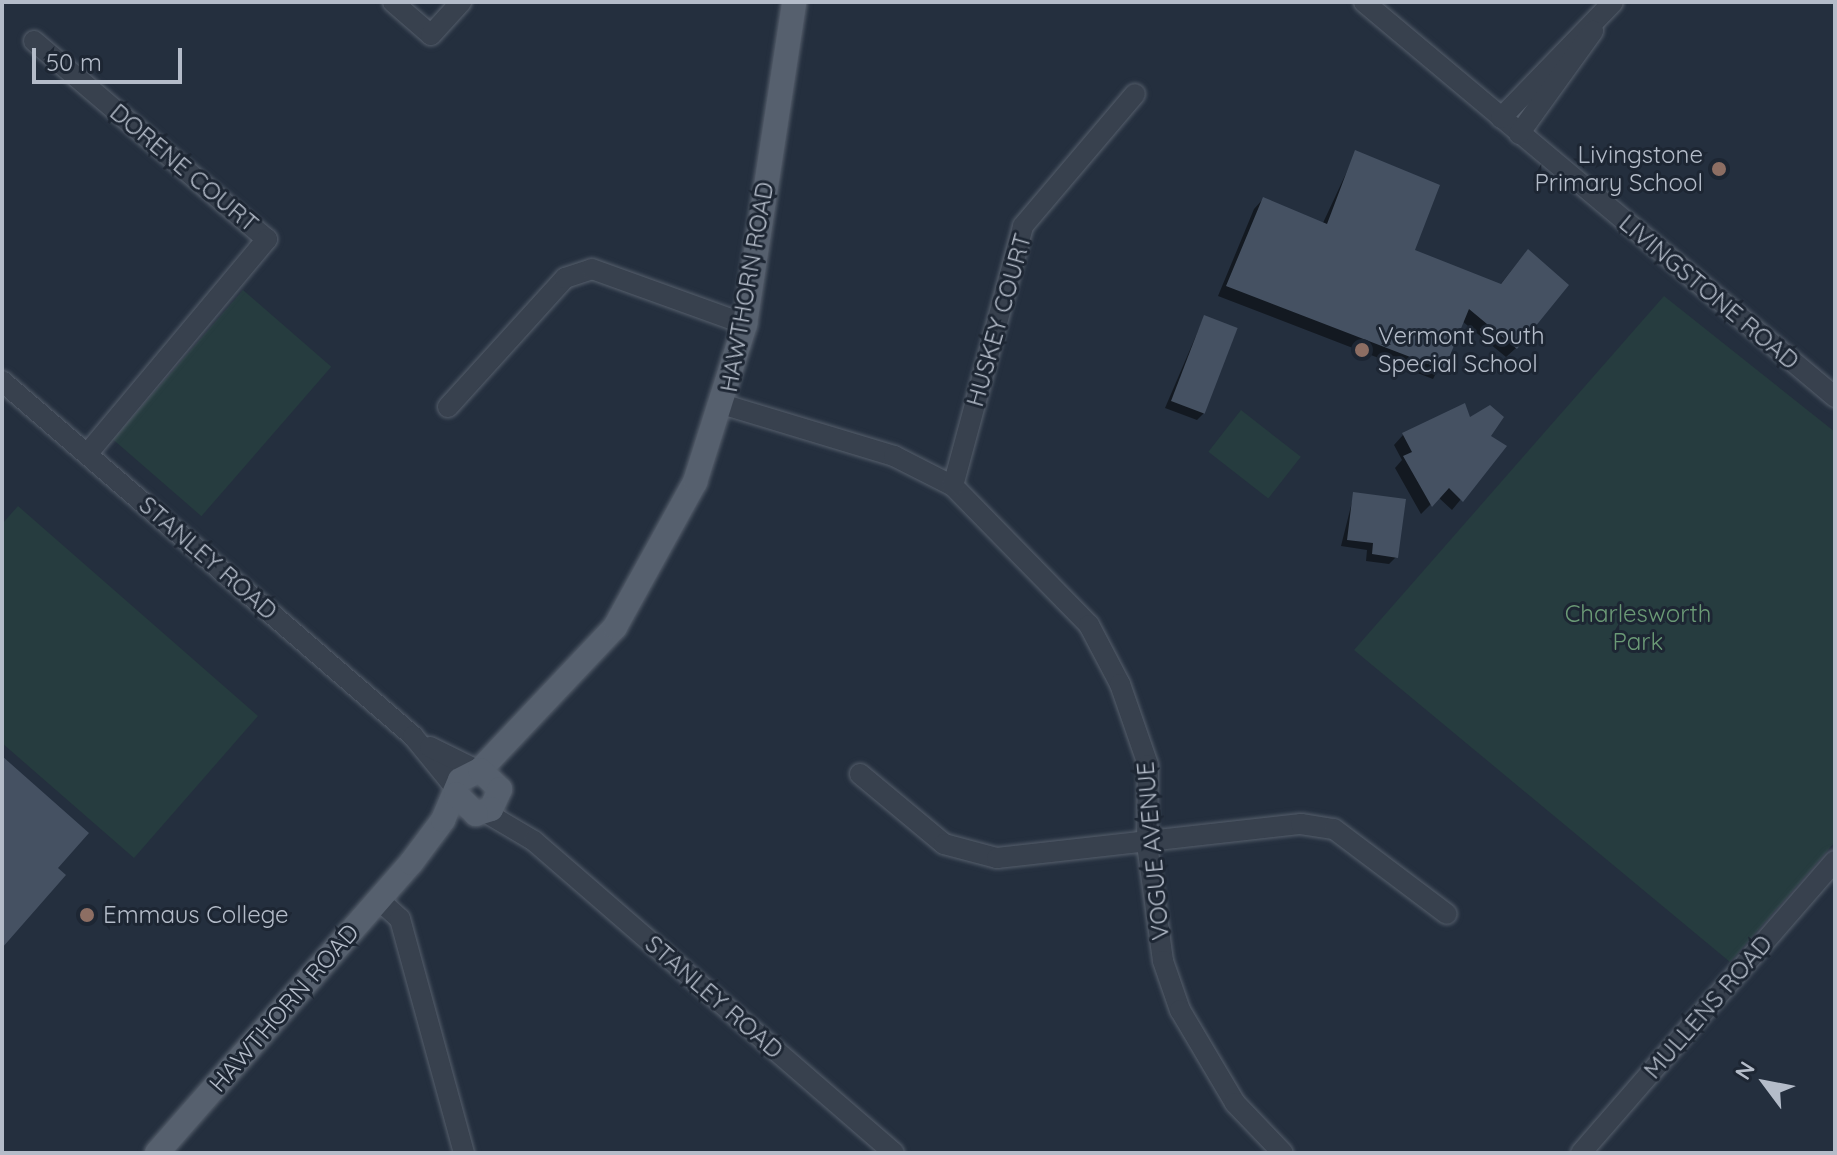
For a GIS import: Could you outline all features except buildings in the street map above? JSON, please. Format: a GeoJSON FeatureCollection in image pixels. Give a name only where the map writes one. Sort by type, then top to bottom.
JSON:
{"type":"FeatureCollection","features":[{"type":"Feature","properties":{"kind":"main road","name":"HAWTHORN ROAD"},"geometry":{"type":"LineString","coordinates":[[157,1153],[411,863],[456,792],[541,711],[615,627],[662,550],[725,405],[745,324],[794,2]]}},
{"type":"Feature","properties":{"kind":"main road","name":"HAWTHORN ROAD"},"geometry":{"type":"LineString","coordinates":[[411,863],[484,812],[500,791],[541,711]]}},
{"type":"Feature","properties":{"kind":"main road"},"geometry":{"type":"LineString","coordinates":[[479,770],[500,791]]}},
{"type":"Feature","properties":{"kind":"main road"},"geometry":{"type":"LineString","coordinates":[[456,792],[469,811],[484,812]]}},
{"type":"Feature","properties":{"kind":"street"},"geometry":{"type":"LineString","coordinates":[[393,2],[431,35],[461,2]]}},
{"type":"Feature","properties":{"kind":"street","name":"LIVINGSTONE ROAD"},"geometry":{"type":"LineString","coordinates":[[1364,2],[1835,397]]}},
{"type":"Feature","properties":{"kind":"street"},"geometry":{"type":"LineString","coordinates":[[1501,118],[1612,3]]}},
{"type":"Feature","properties":{"kind":"street"},"geometry":{"type":"LineString","coordinates":[[1519,134],[1612,3]]}},
{"type":"Feature","properties":{"kind":"street","name":"DORENE COURT"},"geometry":{"type":"LineString","coordinates":[[34,41],[267,239],[88,453]]}},
{"type":"Feature","properties":{"kind":"street","name":"HUSKEY COURT"},"geometry":{"type":"LineString","coordinates":[[953,486],[1023,226],[1135,94]]}},
{"type":"Feature","properties":{"kind":"street"},"geometry":{"type":"LineString","coordinates":[[448,407],[565,278],[592,269],[745,324]]}},
{"type":"Feature","properties":{"kind":"street","name":"STANLEY ROAD"},"geometry":{"type":"LineString","coordinates":[[2,381],[413,736],[456,792]]}},
{"type":"Feature","properties":{"kind":"street","name":"VOGUE AVENUE"},"geometry":{"type":"LineString","coordinates":[[725,405],[894,456],[953,486],[1089,625],[1120,684],[1148,765],[1147,844],[1163,961],[1180,1010],[1235,1103],[1283,1153]]}},
{"type":"Feature","properties":{"kind":"street","name":"STANLEY ROAD"},"geometry":{"type":"LineString","coordinates":[[413,736],[479,770]]}},
{"type":"Feature","properties":{"kind":"street"},"geometry":{"type":"LineString","coordinates":[[860,774],[944,844],[997,858],[1147,844],[1301,824],[1334,829],[1447,914]]}},
{"type":"Feature","properties":{"kind":"street","name":"STANLEY ROAD"},"geometry":{"type":"LineString","coordinates":[[500,791],[534,841]]}},
{"type":"Feature","properties":{"kind":"street","name":"STANLEY ROAD"},"geometry":{"type":"LineString","coordinates":[[484,812],[534,841],[894,1153]]}},
{"type":"Feature","properties":{"kind":"street","name":"MULLENS ROAD"},"geometry":{"type":"LineString","coordinates":[[1581,1153],[1835,861]]}},
{"type":"Feature","properties":{"kind":"street"},"geometry":{"type":"LineString","coordinates":[[379,900],[400,919],[464,1153]]}},
{"type":"Feature","properties":{"kind":"green space"},"geometry":{"type":"Polygon","coordinates":[[[243,290],[331,367],[201,516],[113,439],[243,290]]]}},
{"type":"Feature","properties":{"kind":"green space","name":"Charlesworth Park"},"geometry":{"type":"Polygon","coordinates":[[[1664,296],[1835,432],[1835,842],[1730,962],[1354,650],[1664,296]]]}},
{"type":"Feature","properties":{"kind":"green space"},"geometry":{"type":"Polygon","coordinates":[[[1241,410],[1301,457],[1268,499],[1208,452],[1241,410]]]}},
{"type":"Feature","properties":{"kind":"green space"},"geometry":{"type":"Polygon","coordinates":[[[18,506],[258,716],[134,858],[2,743],[2,524],[18,506]]]}},
{"type":"Feature","properties":{"kind":"place","name":"Livingstone Primary School"},"geometry":{"type":"Point","coordinates":[1719,169]}},
{"type":"Feature","properties":{"kind":"place","name":"Vermont South Special School"},"geometry":{"type":"Point","coordinates":[1362,350]}},
{"type":"Feature","properties":{"kind":"place","name":"Emmaus College"},"geometry":{"type":"Point","coordinates":[87,915]}}]}
